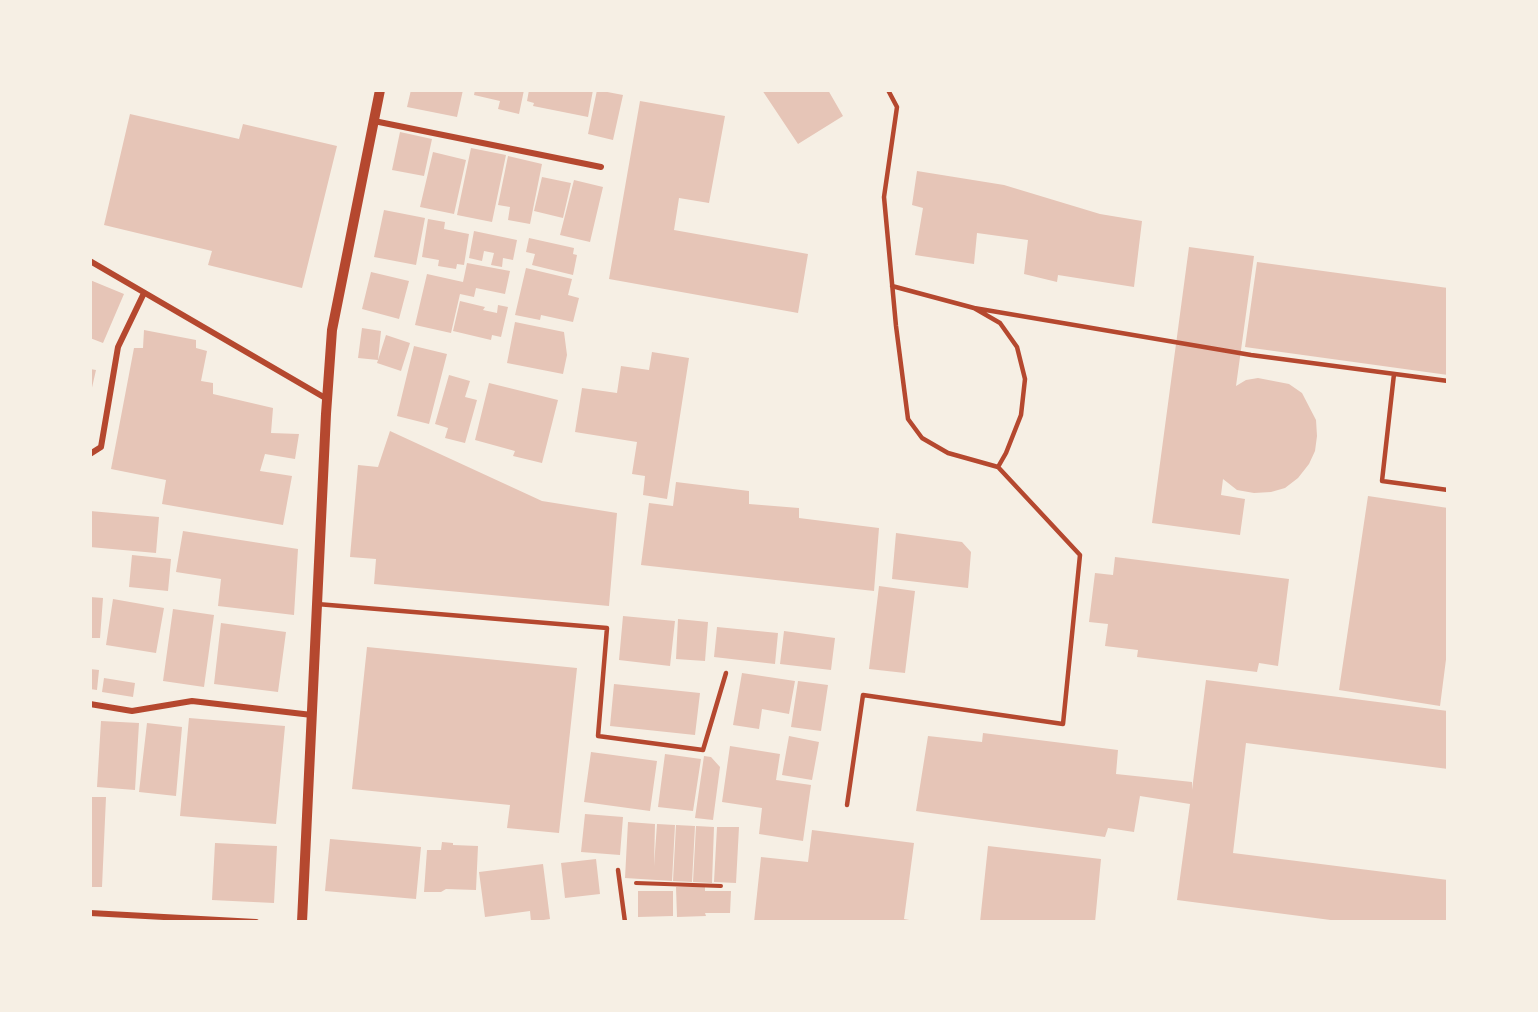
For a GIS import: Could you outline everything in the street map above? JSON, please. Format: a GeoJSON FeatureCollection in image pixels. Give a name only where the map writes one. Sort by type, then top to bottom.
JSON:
{"type":"FeatureCollection","features":[{"type":"Feature","properties":{"kind":"street"},"geometry":{"type":"LineString","coordinates":[[302,922],[332,330],[380,90]]}},
{"type":"Feature","properties":{"kind":"street"},"geometry":{"type":"LineString","coordinates":[[374,121],[601,167]]}},
{"type":"Feature","properties":{"kind":"street"},"geometry":{"type":"LineString","coordinates":[[90,261],[327,399]]}},
{"type":"Feature","properties":{"kind":"street"},"geometry":{"type":"LineString","coordinates":[[90,454],[101,447],[118,347],[144,293]]}},
{"type":"Feature","properties":{"kind":"street"},"geometry":{"type":"LineString","coordinates":[[90,704],[132,711],[192,701],[312,715]]}},
{"type":"Feature","properties":{"kind":"street"},"geometry":{"type":"LineString","coordinates":[[90,912],[131,918],[256,922]]}},
{"type":"Feature","properties":{"kind":"lane"},"geometry":{"type":"LineString","coordinates":[[848,805],[863,695],[1063,724],[1080,555],[998,467],[948,453],[922,438],[908,419],[884,197],[897,107],[888,90]]}},
{"type":"Feature","properties":{"kind":"lane"},"geometry":{"type":"LineString","coordinates":[[892,286],[974,308],[1251,355],[1448,381]]}},
{"type":"Feature","properties":{"kind":"lane"},"geometry":{"type":"LineString","coordinates":[[974,308],[1000,323],[1017,346],[1025,379],[1021,415],[998,467]]}},
{"type":"Feature","properties":{"kind":"lane"},"geometry":{"type":"LineString","coordinates":[[1394,374],[1382,481],[1448,490]]}},
{"type":"Feature","properties":{"kind":"lane"},"geometry":{"type":"LineString","coordinates":[[317,604],[608,628],[598,736],[703,750],[726,674]]}},
{"type":"Feature","properties":{"kind":"lane"},"geometry":{"type":"LineString","coordinates":[[618,870],[625,922]]}},
{"type":"Feature","properties":{"kind":"path"},"geometry":{"type":"LineString","coordinates":[[620,883],[721,886]]}},
{"type":"Feature","properties":{"kind":"building"},"geometry":{"type":"Polygon","coordinates":[[[411,90],[463,90],[457,117],[407,107],[411,90]]]}},
{"type":"Feature","properties":{"kind":"building"},"geometry":{"type":"Polygon","coordinates":[[[475,90],[524,90],[519,114],[498,109],[500,101],[474,95],[475,90]]]}},
{"type":"Feature","properties":{"kind":"building"},"geometry":{"type":"Polygon","coordinates":[[[529,90],[593,90],[588,117],[533,106],[534,103],[527,101],[529,90]]]}},
{"type":"Feature","properties":{"kind":"building"},"geometry":{"type":"Polygon","coordinates":[[[597,90],[623,95],[613,140],[588,134],[597,90]]]}},
{"type":"Feature","properties":{"kind":"building"},"geometry":{"type":"Polygon","coordinates":[[[762,90],[828,90],[843,116],[798,144],[762,90]]]}},
{"type":"Feature","properties":{"kind":"building"},"geometry":{"type":"Polygon","coordinates":[[[640,101],[725,116],[709,203],[679,198],[674,230],[808,254],[798,313],[609,279],[640,101]]]}},
{"type":"Feature","properties":{"kind":"building"},"geometry":{"type":"Polygon","coordinates":[[[130,114],[239,139],[243,124],[337,146],[302,288],[208,265],[212,251],[104,225],[130,114]]]}},
{"type":"Feature","properties":{"kind":"building"},"geometry":{"type":"Polygon","coordinates":[[[400,132],[432,139],[424,176],[392,170],[400,132]]]}},
{"type":"Feature","properties":{"kind":"building"},"geometry":{"type":"Polygon","coordinates":[[[471,148],[506,155],[492,222],[457,215],[471,148]]]}},
{"type":"Feature","properties":{"kind":"building"},"geometry":{"type":"Polygon","coordinates":[[[433,152],[466,160],[454,214],[420,207],[433,152]]]}},
{"type":"Feature","properties":{"kind":"building"},"geometry":{"type":"Polygon","coordinates":[[[508,156],[542,164],[530,224],[508,220],[510,207],[498,205],[508,156]]]}},
{"type":"Feature","properties":{"kind":"building"},"geometry":{"type":"Polygon","coordinates":[[[917,171],[1004,185],[1100,214],[1142,221],[1134,287],[1058,275],[1057,282],[1024,274],[1028,240],[977,233],[974,264],[915,255],[923,208],[912,205],[917,171]]]}},
{"type":"Feature","properties":{"kind":"building"},"geometry":{"type":"Polygon","coordinates":[[[542,177],[571,183],[563,218],[534,211],[542,177]]]}},
{"type":"Feature","properties":{"kind":"building"},"geometry":{"type":"Polygon","coordinates":[[[574,180],[603,187],[590,242],[560,235],[574,180]]]}},
{"type":"Feature","properties":{"kind":"building"},"geometry":{"type":"Polygon","coordinates":[[[384,210],[425,218],[416,265],[374,257],[384,210]]]}},
{"type":"Feature","properties":{"kind":"building"},"geometry":{"type":"Polygon","coordinates":[[[428,219],[445,222],[444,229],[469,234],[464,265],[457,264],[456,269],[438,266],[439,260],[422,257],[428,219]]]}},
{"type":"Feature","properties":{"kind":"building"},"geometry":{"type":"Polygon","coordinates":[[[474,231],[517,240],[513,260],[503,258],[502,267],[491,265],[494,253],[484,251],[482,261],[469,258],[474,231]]]}},
{"type":"Feature","properties":{"kind":"building"},"geometry":{"type":"Polygon","coordinates":[[[529,238],[574,248],[573,254],[577,255],[573,275],[532,265],[535,254],[526,252],[529,238]]]}},
{"type":"Feature","properties":{"kind":"building"},"geometry":{"type":"Polygon","coordinates":[[[1189,247],[1254,256],[1236,386],[1246,380],[1258,378],[1289,384],[1302,393],[1316,420],[1315,451],[1309,464],[1298,478],[1285,488],[1254,493],[1237,490],[1223,479],[1221,495],[1245,499],[1240,535],[1152,523],[1189,247]]]}},
{"type":"Feature","properties":{"kind":"building"},"geometry":{"type":"Polygon","coordinates":[[[1257,262],[1448,288],[1448,375],[1245,347],[1257,262]]]}},
{"type":"Feature","properties":{"kind":"building"},"geometry":{"type":"Polygon","coordinates":[[[467,263],[510,271],[505,294],[476,288],[474,297],[460,294],[451,333],[415,325],[427,274],[463,282],[467,263]]]}},
{"type":"Feature","properties":{"kind":"building"},"geometry":{"type":"Polygon","coordinates":[[[526,268],[572,279],[568,295],[579,298],[573,322],[541,315],[540,320],[515,315],[526,268]]]}},
{"type":"Feature","properties":{"kind":"building"},"geometry":{"type":"Polygon","coordinates":[[[371,272],[409,281],[399,319],[362,309],[371,272]]]}},
{"type":"Feature","properties":{"kind":"building"},"geometry":{"type":"Polygon","coordinates":[[[90,280],[124,294],[103,343],[90,338],[90,280]]]}},
{"type":"Feature","properties":{"kind":"building"},"geometry":{"type":"Polygon","coordinates":[[[460,301],[485,307],[483,310],[497,313],[498,305],[508,307],[501,337],[492,335],[491,340],[453,331],[460,301]]]}},
{"type":"Feature","properties":{"kind":"building"},"geometry":{"type":"Polygon","coordinates":[[[515,322],[564,332],[567,355],[563,374],[507,363],[515,322]]]}},
{"type":"Feature","properties":{"kind":"building"},"geometry":{"type":"Polygon","coordinates":[[[362,328],[381,331],[378,360],[358,358],[362,328]]]}},
{"type":"Feature","properties":{"kind":"building"},"geometry":{"type":"Polygon","coordinates":[[[144,330],[196,340],[196,348],[207,351],[201,381],[213,383],[213,394],[273,408],[271,433],[299,434],[295,459],[265,454],[260,471],[292,476],[283,525],[162,504],[166,480],[111,469],[134,348],[143,348],[144,330]]]}},
{"type":"Feature","properties":{"kind":"building"},"geometry":{"type":"Polygon","coordinates":[[[386,335],[410,343],[401,371],[377,363],[386,335]]]}},
{"type":"Feature","properties":{"kind":"building"},"geometry":{"type":"Polygon","coordinates":[[[414,346],[447,354],[429,424],[397,416],[414,346]]]}},
{"type":"Feature","properties":{"kind":"building"},"geometry":{"type":"Polygon","coordinates":[[[652,352],[689,358],[667,499],[643,495],[645,476],[632,474],[637,442],[575,432],[582,388],[617,393],[621,366],[649,370],[652,352]]]}},
{"type":"Feature","properties":{"kind":"building"},"geometry":{"type":"Polygon","coordinates":[[[90,369],[96,370],[91,392],[90,392],[90,369]]]}},
{"type":"Feature","properties":{"kind":"building"},"geometry":{"type":"Polygon","coordinates":[[[449,375],[470,381],[465,397],[477,400],[465,443],[445,438],[448,428],[435,424],[449,375]]]}},
{"type":"Feature","properties":{"kind":"building"},"geometry":{"type":"Polygon","coordinates":[[[489,383],[558,400],[542,463],[513,456],[515,451],[475,440],[489,383]]]}},
{"type":"Feature","properties":{"kind":"building"},"geometry":{"type":"Polygon","coordinates":[[[390,431],[542,501],[617,513],[609,606],[374,584],[376,559],[350,557],[358,465],[378,467],[390,431]]]}},
{"type":"Feature","properties":{"kind":"building"},"geometry":{"type":"Polygon","coordinates":[[[676,482],[749,491],[749,504],[799,508],[799,518],[879,528],[874,591],[641,565],[649,503],[673,506],[676,482]]]}},
{"type":"Feature","properties":{"kind":"building"},"geometry":{"type":"Polygon","coordinates":[[[1368,496],[1448,508],[1448,644],[1440,706],[1339,690],[1368,496]]]}},
{"type":"Feature","properties":{"kind":"building"},"geometry":{"type":"Polygon","coordinates":[[[90,511],[159,517],[156,553],[90,547],[90,511]]]}},
{"type":"Feature","properties":{"kind":"building"},"geometry":{"type":"Polygon","coordinates":[[[183,531],[298,549],[294,615],[218,606],[221,579],[176,572],[183,531]]]}},
{"type":"Feature","properties":{"kind":"building"},"geometry":{"type":"Polygon","coordinates":[[[896,533],[962,542],[971,552],[968,588],[892,579],[896,533]]]}},
{"type":"Feature","properties":{"kind":"building"},"geometry":{"type":"Polygon","coordinates":[[[132,555],[171,559],[168,591],[129,587],[132,555]]]}},
{"type":"Feature","properties":{"kind":"building"},"geometry":{"type":"Polygon","coordinates":[[[1115,557],[1289,579],[1278,666],[1259,663],[1257,672],[1137,657],[1138,650],[1105,646],[1108,624],[1089,622],[1095,573],[1113,575],[1115,557]]]}},
{"type":"Feature","properties":{"kind":"building"},"geometry":{"type":"Polygon","coordinates":[[[879,586],[915,591],[905,673],[869,669],[879,586]]]}},
{"type":"Feature","properties":{"kind":"building"},"geometry":{"type":"Polygon","coordinates":[[[90,597],[103,598],[100,638],[90,638],[90,597]]]}},
{"type":"Feature","properties":{"kind":"building"},"geometry":{"type":"Polygon","coordinates":[[[113,599],[164,608],[156,653],[106,645],[113,599]]]}},
{"type":"Feature","properties":{"kind":"building"},"geometry":{"type":"Polygon","coordinates":[[[173,609],[214,615],[204,687],[163,681],[173,609]]]}},
{"type":"Feature","properties":{"kind":"building"},"geometry":{"type":"Polygon","coordinates":[[[623,616],[675,621],[670,666],[619,660],[623,616]]]}},
{"type":"Feature","properties":{"kind":"building"},"geometry":{"type":"Polygon","coordinates":[[[678,619],[708,622],[705,661],[676,659],[678,619]]]}},
{"type":"Feature","properties":{"kind":"building"},"geometry":{"type":"Polygon","coordinates":[[[221,623],[286,632],[278,692],[214,684],[221,623]]]}},
{"type":"Feature","properties":{"kind":"building"},"geometry":{"type":"Polygon","coordinates":[[[717,627],[778,633],[775,664],[714,657],[717,627]]]}},
{"type":"Feature","properties":{"kind":"building"},"geometry":{"type":"Polygon","coordinates":[[[784,631],[835,638],[831,670],[780,664],[784,631]]]}},
{"type":"Feature","properties":{"kind":"building"},"geometry":{"type":"Polygon","coordinates":[[[367,647],[577,668],[559,833],[507,828],[510,805],[352,789],[367,647]]]}},
{"type":"Feature","properties":{"kind":"building"},"geometry":{"type":"Polygon","coordinates":[[[90,669],[99,670],[97,690],[90,689],[90,669]]]}},
{"type":"Feature","properties":{"kind":"building"},"geometry":{"type":"Polygon","coordinates":[[[742,673],[795,681],[789,714],[762,709],[759,729],[733,725],[742,673]]]}},
{"type":"Feature","properties":{"kind":"building"},"geometry":{"type":"Polygon","coordinates":[[[104,678],[135,683],[133,697],[102,692],[104,678]]]}},
{"type":"Feature","properties":{"kind":"building"},"geometry":{"type":"Polygon","coordinates":[[[1206,680],[1448,711],[1448,769],[1246,743],[1233,853],[1448,880],[1448,922],[1346,922],[1177,900],[1190,804],[1140,796],[1134,832],[1108,828],[1105,837],[916,811],[928,736],[982,742],[983,733],[1118,750],[1116,774],[1192,782],[1192,790],[1206,680]]]}},
{"type":"Feature","properties":{"kind":"building"},"geometry":{"type":"Polygon","coordinates":[[[798,681],[828,685],[821,731],[791,727],[798,681]]]}},
{"type":"Feature","properties":{"kind":"building"},"geometry":{"type":"Polygon","coordinates":[[[614,684],[700,693],[695,735],[610,726],[614,684]]]}},
{"type":"Feature","properties":{"kind":"building"},"geometry":{"type":"Polygon","coordinates":[[[189,718],[285,726],[276,824],[180,816],[189,718]]]}},
{"type":"Feature","properties":{"kind":"building"},"geometry":{"type":"Polygon","coordinates":[[[101,721],[139,723],[135,790],[97,787],[101,721]]]}},
{"type":"Feature","properties":{"kind":"building"},"geometry":{"type":"Polygon","coordinates":[[[147,723],[182,727],[176,796],[139,792],[147,723]]]}},
{"type":"Feature","properties":{"kind":"building"},"geometry":{"type":"Polygon","coordinates":[[[789,736],[819,742],[812,780],[782,775],[789,736]]]}},
{"type":"Feature","properties":{"kind":"building"},"geometry":{"type":"Polygon","coordinates":[[[730,746],[780,754],[776,780],[811,785],[803,841],[759,834],[762,808],[722,802],[730,746]]]}},
{"type":"Feature","properties":{"kind":"building"},"geometry":{"type":"Polygon","coordinates":[[[591,752],[657,761],[650,811],[584,802],[591,752]]]}},
{"type":"Feature","properties":{"kind":"building"},"geometry":{"type":"Polygon","coordinates":[[[665,754],[701,759],[693,811],[658,807],[665,754]]]}},
{"type":"Feature","properties":{"kind":"building"},"geometry":{"type":"Polygon","coordinates":[[[704,756],[711,757],[720,767],[713,820],[695,818],[704,756]]]}},
{"type":"Feature","properties":{"kind":"building"},"geometry":{"type":"Polygon","coordinates":[[[90,797],[106,797],[102,887],[90,887],[90,797]]]}},
{"type":"Feature","properties":{"kind":"building"},"geometry":{"type":"Polygon","coordinates":[[[585,814],[623,817],[620,855],[581,852],[585,814]]]}},
{"type":"Feature","properties":{"kind":"building"},"geometry":{"type":"Polygon","coordinates":[[[628,822],[655,824],[654,866],[657,824],[675,825],[672,881],[625,878],[628,822]]]}},
{"type":"Feature","properties":{"kind":"building"},"geometry":{"type":"Polygon","coordinates":[[[676,825],[695,826],[692,882],[673,881],[676,825]]]}},
{"type":"Feature","properties":{"kind":"building"},"geometry":{"type":"Polygon","coordinates":[[[696,826],[714,827],[712,883],[693,882],[696,826]]]}},
{"type":"Feature","properties":{"kind":"building"},"geometry":{"type":"Polygon","coordinates":[[[717,827],[739,827],[736,883],[714,882],[717,827]]]}},
{"type":"Feature","properties":{"kind":"building"},"geometry":{"type":"Polygon","coordinates":[[[812,830],[914,843],[904,919],[920,922],[754,922],[761,857],[808,862],[812,830]]]}},
{"type":"Feature","properties":{"kind":"building"},"geometry":{"type":"Polygon","coordinates":[[[330,839],[421,847],[416,899],[325,891],[330,839]]]}},
{"type":"Feature","properties":{"kind":"building"},"geometry":{"type":"Polygon","coordinates":[[[442,842],[478,846],[476,890],[446,889],[441,892],[424,892],[427,850],[441,850],[442,842]]]}},
{"type":"Feature","properties":{"kind":"building"},"geometry":{"type":"Polygon","coordinates":[[[215,843],[277,846],[274,903],[212,900],[215,843]]]}},
{"type":"Feature","properties":{"kind":"building"},"geometry":{"type":"Polygon","coordinates":[[[988,846],[1101,859],[1095,922],[980,922],[988,846]]]}},
{"type":"Feature","properties":{"kind":"building"},"geometry":{"type":"Polygon","coordinates":[[[596,859],[600,894],[565,898],[561,863],[596,859]]]}},
{"type":"Feature","properties":{"kind":"building"},"geometry":{"type":"Polygon","coordinates":[[[543,864],[550,919],[531,922],[530,911],[485,917],[479,872],[543,864]]]}},
{"type":"Feature","properties":{"kind":"building"},"geometry":{"type":"Polygon","coordinates":[[[705,886],[705,891],[731,891],[730,913],[705,913],[706,916],[677,917],[676,887],[705,886]]]}},
{"type":"Feature","properties":{"kind":"building"},"geometry":{"type":"Polygon","coordinates":[[[638,891],[673,891],[673,916],[638,917],[638,891]]]}}]}
